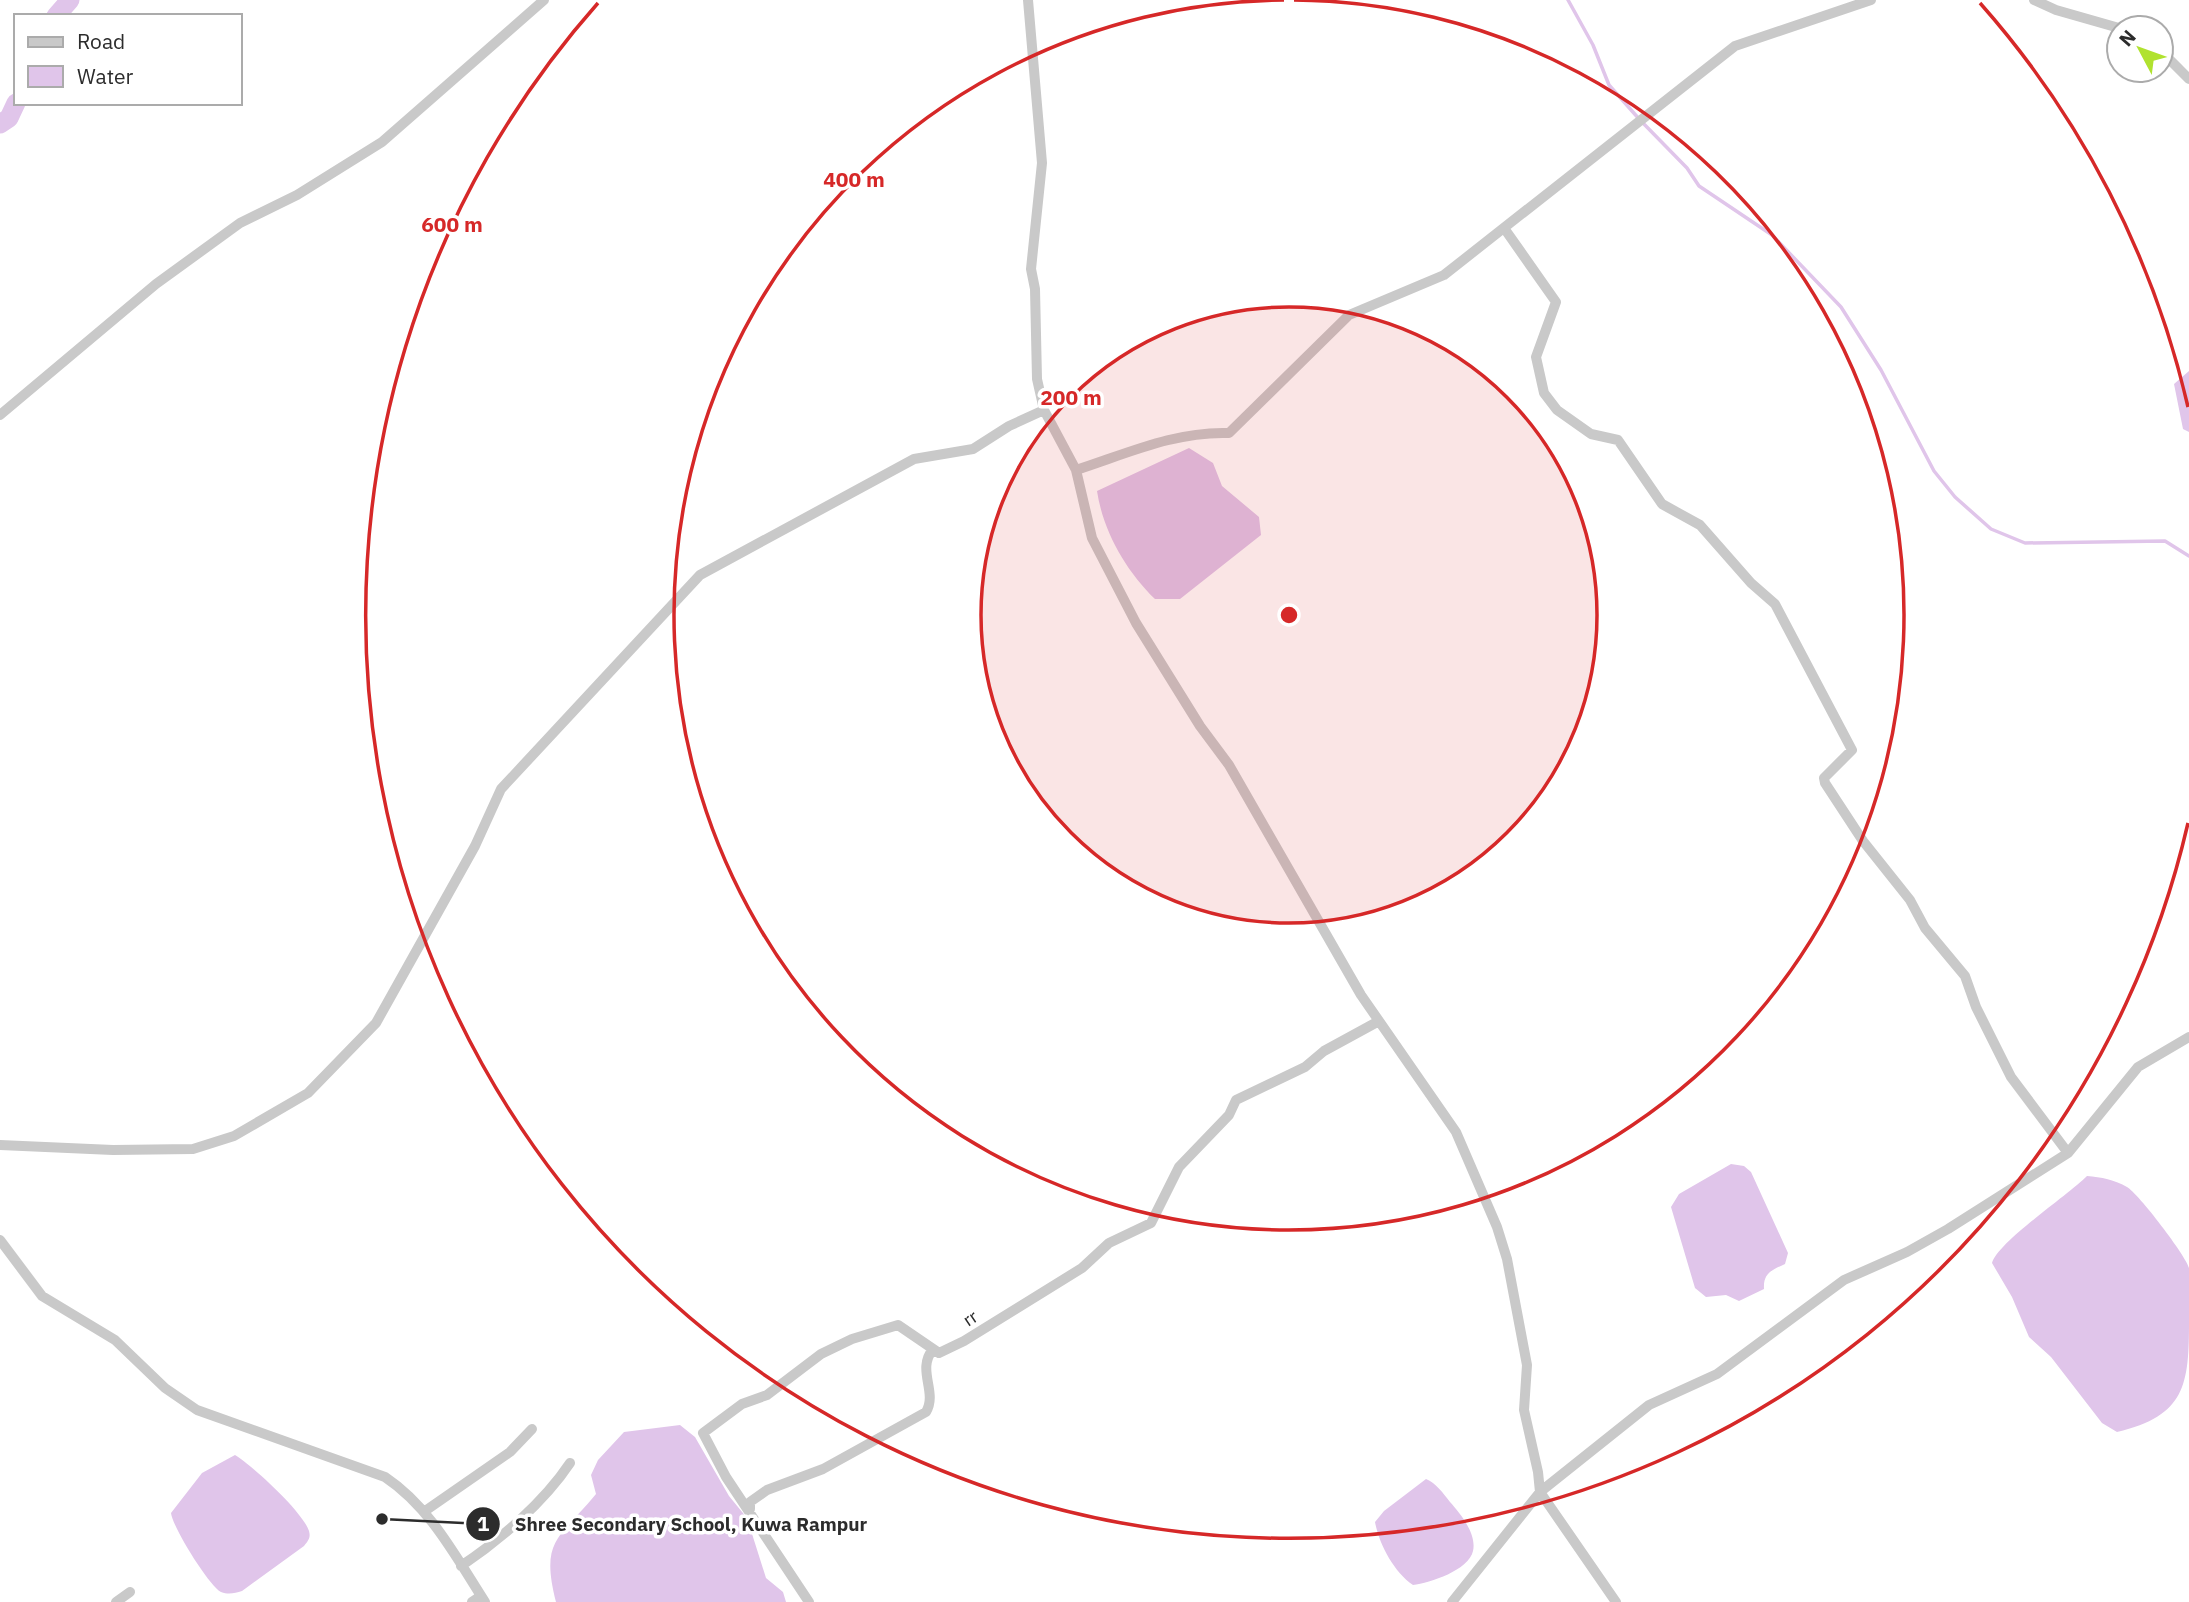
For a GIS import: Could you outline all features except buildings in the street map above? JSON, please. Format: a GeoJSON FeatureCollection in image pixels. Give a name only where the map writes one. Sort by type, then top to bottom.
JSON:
{"type":"FeatureCollection","features":[{"type":"Feature","properties":{"kind":"street"},"geometry":{"type":"LineString","coordinates":[[0,415],[111,321],[240,223],[297,195],[382,142],[544,0]]}},
{"type":"Feature","properties":{"kind":"street"},"geometry":{"type":"LineString","coordinates":[[1028,0],[1042,163],[1031,269],[1035,289],[1037,379],[1045,410],[1076,470],[1092,538],[1136,623],[1200,726],[1230,765],[1361,995],[1457,1132],[1497,1227],[1507,1259],[1527,1365],[1524,1410],[1538,1472],[1539,1492],[1616,1602]]}},
{"type":"Feature","properties":{"kind":"street"},"geometry":{"type":"LineString","coordinates":[[1076,470],[1170,439],[1205,432],[1228,433],[1349,315],[1444,275],[1735,46],[1871,0]]}},
{"type":"Feature","properties":{"kind":"street"},"geometry":{"type":"LineString","coordinates":[[2034,0],[2056,10],[2105,24]]}},
{"type":"Feature","properties":{"kind":"street"},"geometry":{"type":"LineString","coordinates":[[2175,65],[2189,79]]}},
{"type":"Feature","properties":{"kind":"street"},"geometry":{"type":"LineString","coordinates":[[1504,228],[1556,302],[1536,357],[1548,401],[1591,435],[1618,439],[1662,503],[1700,525],[1751,583],[1775,604],[1852,750],[1824,778],[1825,783],[1863,841],[1910,900],[1925,928],[1960,969],[2011,1077],[2068,1153]]}},
{"type":"Feature","properties":{"kind":"street"},"geometry":{"type":"LineString","coordinates":[[0,1145],[113,1150],[193,1149],[234,1136],[308,1094],[376,1023],[475,846],[501,789],[700,575],[914,458],[973,450],[1009,426],[1045,410]]}},
{"type":"Feature","properties":{"kind":"street","name":"rr"},"geometry":{"type":"LineString","coordinates":[[933,1349],[939,1353],[949,1350],[1082,1268],[1109,1243],[1151,1223],[1179,1167],[1229,1115],[1237,1100],[1305,1068],[1324,1051],[1380,1021]]}},
{"type":"Feature","properties":{"kind":"street"},"geometry":{"type":"LineString","coordinates":[[1452,1602],[1539,1492],[1649,1405],[1717,1374],[1844,1280],[1907,1252],[1948,1229],[2068,1153],[2138,1067],[2189,1037]]}},
{"type":"Feature","properties":{"kind":"street"},"geometry":{"type":"LineString","coordinates":[[0,1240],[42,1296],[114,1340],[165,1388],[197,1410],[385,1477],[403,1489],[425,1511],[480,1600]]}},
{"type":"Feature","properties":{"kind":"street"},"geometry":{"type":"LineString","coordinates":[[750,1509],[750,1502],[767,1490],[823,1469],[926,1412],[930,1403],[925,1368],[933,1349],[898,1325],[852,1339],[821,1354],[767,1395],[742,1404],[703,1433],[726,1477],[750,1509],[809,1602]]}},
{"type":"Feature","properties":{"kind":"street"},"geometry":{"type":"LineString","coordinates":[[425,1511],[510,1452],[532,1429]]}},
{"type":"Feature","properties":{"kind":"street"},"geometry":{"type":"LineString","coordinates":[[461,1566],[494,1544],[558,1481],[570,1463]]}},
{"type":"Feature","properties":{"kind":"street"},"geometry":{"type":"LineString","coordinates":[[116,1602],[130,1592]]}},
{"type":"Feature","properties":{"kind":"water"},"geometry":{"type":"Polygon","coordinates":[[[2189,371],[2189,432],[2183,429],[2174,384],[2189,371]]]}},
{"type":"Feature","properties":{"kind":"water"},"geometry":{"type":"Polygon","coordinates":[[[1189,448],[1213,463],[1222,486],[1259,517],[1261,535],[1180,599],[1155,599],[1117,550],[1097,491],[1189,448]]]}},
{"type":"Feature","properties":{"kind":"water"},"geometry":{"type":"Polygon","coordinates":[[[1731,1164],[1744,1166],[1751,1172],[1788,1253],[1785,1264],[1772,1270],[1767,1276],[1764,1289],[1739,1301],[1726,1295],[1706,1297],[1695,1288],[1671,1207],[1679,1194],[1731,1164]]]}},
{"type":"Feature","properties":{"kind":"water"},"geometry":{"type":"Polygon","coordinates":[[[2087,1176],[2113,1181],[2133,1192],[2171,1239],[2189,1268],[2189,1343],[2184,1380],[2179,1394],[2157,1417],[2117,1432],[2102,1423],[2051,1357],[2029,1337],[2012,1297],[1992,1263],[1997,1254],[2019,1232],[2087,1176]]]}},
{"type":"Feature","properties":{"kind":"water"},"geometry":{"type":"Polygon","coordinates":[[[680,1425],[695,1437],[729,1496],[747,1518],[766,1578],[783,1592],[786,1602],[556,1602],[550,1565],[552,1552],[563,1531],[596,1494],[591,1475],[598,1460],[624,1432],[680,1425]]]}},
{"type":"Feature","properties":{"kind":"water"},"geometry":{"type":"Polygon","coordinates":[[[235,1455],[288,1502],[305,1523],[310,1536],[304,1546],[242,1591],[229,1594],[215,1587],[200,1568],[171,1513],[202,1473],[235,1455]]]}},
{"type":"Feature","properties":{"kind":"water"},"geometry":{"type":"Polygon","coordinates":[[[1426,1479],[1439,1489],[1463,1518],[1474,1544],[1470,1558],[1457,1570],[1429,1582],[1413,1585],[1388,1557],[1375,1522],[1384,1511],[1426,1479]]]}},
{"type":"Feature","properties":{"kind":"waterway"},"geometry":{"type":"LineString","coordinates":[[58,14],[70,0]]}},
{"type":"Feature","properties":{"kind":"waterway"},"geometry":{"type":"LineString","coordinates":[[1568,0],[1593,45],[1609,85],[1640,120],[1687,168],[1699,186],[1772,235],[1841,307],[1881,370],[1934,471],[1955,497],[1991,529],[2025,543],[2165,541],[2189,556]]}},
{"type":"Feature","properties":{"kind":"waterway"},"geometry":{"type":"LineString","coordinates":[[0,124],[9,118],[15,105]]}},
{"type":"Feature","properties":{"kind":"place","name":"Shree Secondary School, Kuwa Rampur"},"geometry":{"type":"Point","coordinates":[382,1519]}}]}
